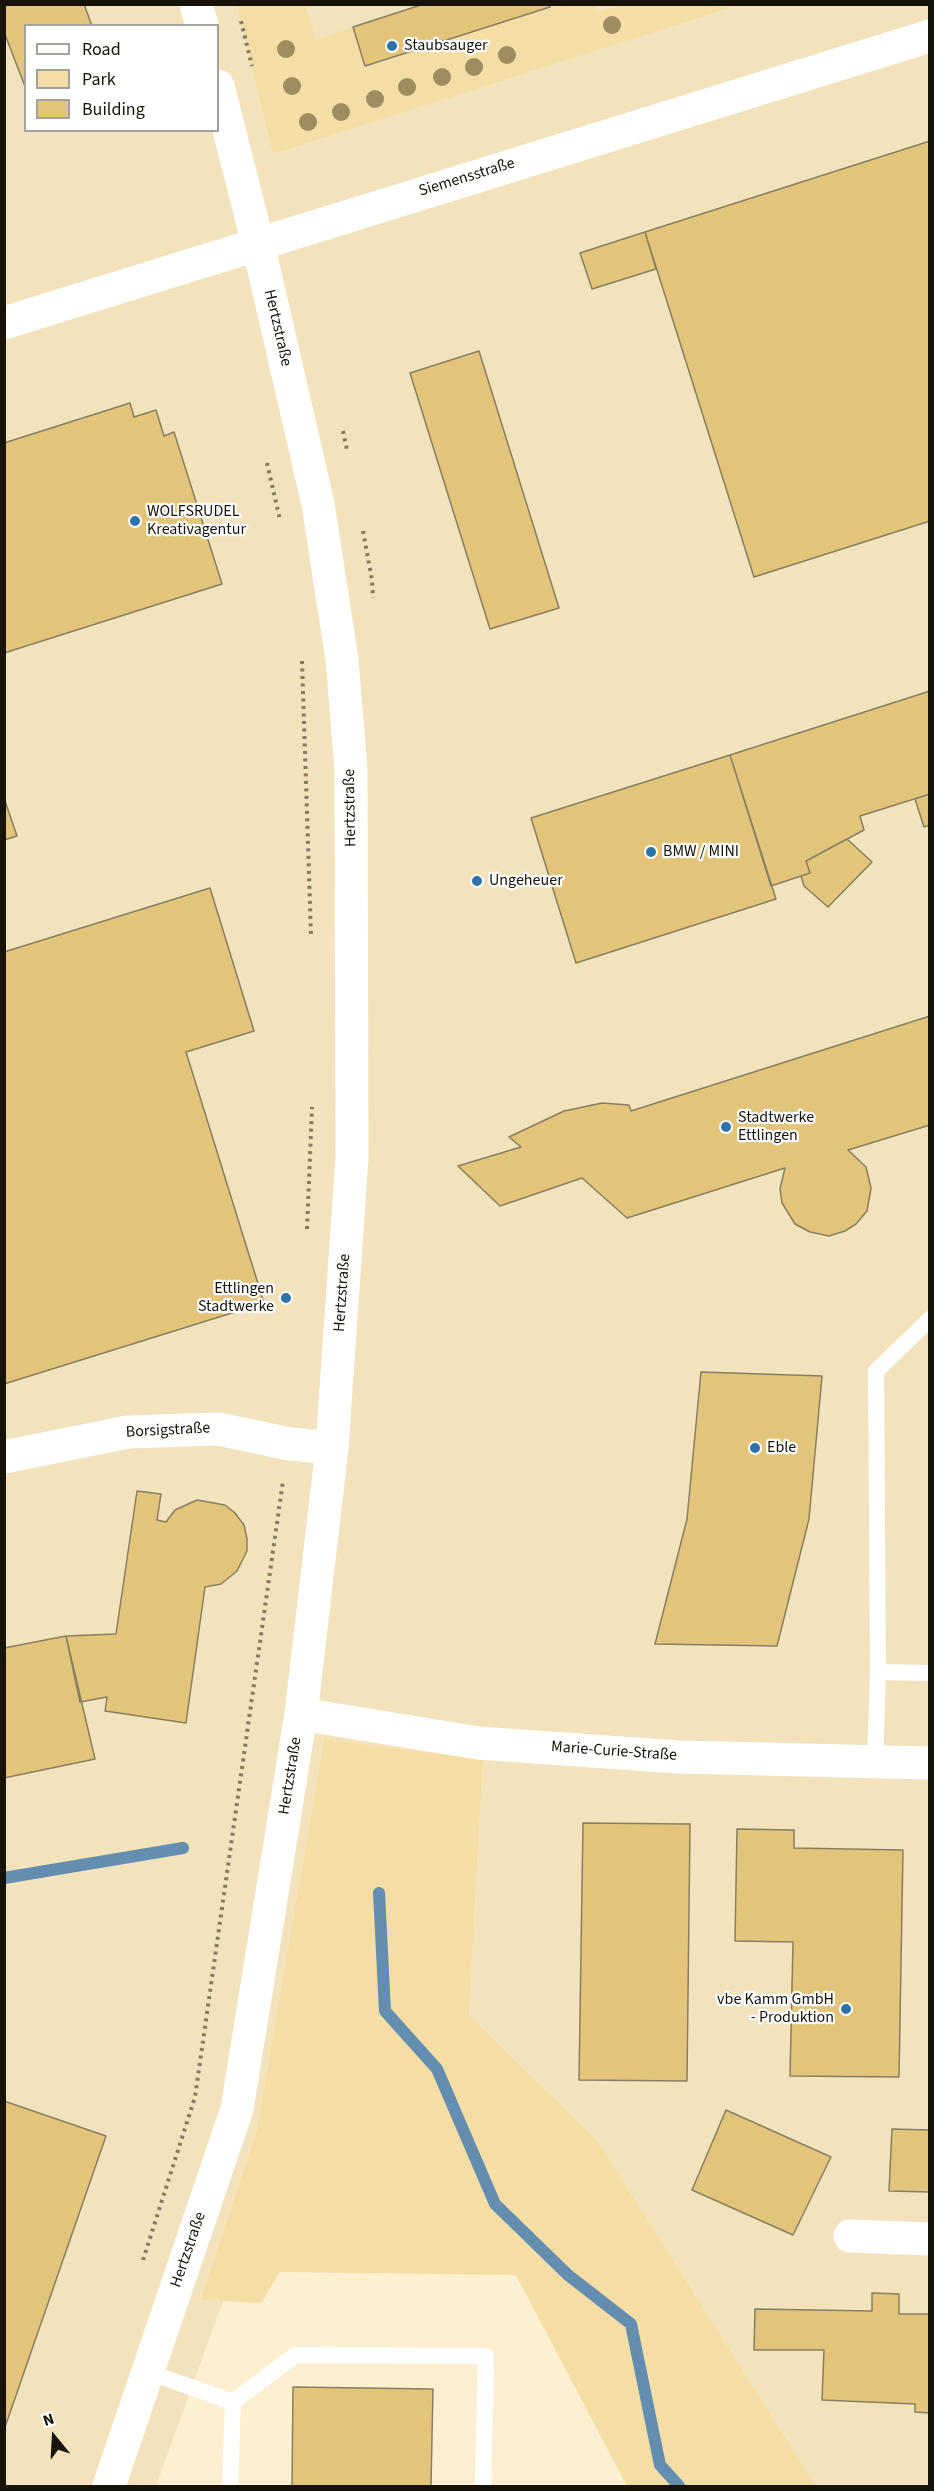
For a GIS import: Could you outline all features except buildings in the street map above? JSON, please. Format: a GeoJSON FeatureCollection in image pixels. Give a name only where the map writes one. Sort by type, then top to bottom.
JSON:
{"type":"FeatureCollection","features":[{"type":"Feature","properties":{"kind":"street"},"geometry":{"type":"LineString","coordinates":[[196,4],[201,24]]}},
{"type":"Feature","properties":{"kind":"street","name":"Siemensstraße"},"geometry":{"type":"LineString","coordinates":[[4,323],[930,36]]}},
{"type":"Feature","properties":{"kind":"street","name":"Hertzstraße"},"geometry":{"type":"LineString","coordinates":[[109,2487],[237,2109],[301,1714],[332,1448],[352,1157],[351,769],[342,660],[318,504],[258,244],[219,90]]}},
{"type":"Feature","properties":{"kind":"street","name":"Borsigstraße"},"geometry":{"type":"LineString","coordinates":[[4,1457],[128,1432],[218,1429],[290,1444],[332,1448]]}},
{"type":"Feature","properties":{"kind":"street","name":"Marie-Curie-Straße"},"geometry":{"type":"LineString","coordinates":[[301,1714],[478,1743],[678,1757],[930,1762]]}},
{"type":"Feature","properties":{"kind":"street"},"geometry":{"type":"LineString","coordinates":[[850,2236],[930,2239]]}},
{"type":"Feature","properties":{"kind":"lane"},"geometry":{"type":"LineString","coordinates":[[875,1762],[878,1672],[876,1371],[930,1319]]}},
{"type":"Feature","properties":{"kind":"lane"},"geometry":{"type":"LineString","coordinates":[[878,1672],[930,1673]]}},
{"type":"Feature","properties":{"kind":"lane"},"geometry":{"type":"LineString","coordinates":[[233,2402],[295,2355],[486,2356],[483,2487]]}},
{"type":"Feature","properties":{"kind":"lane"},"geometry":{"type":"LineString","coordinates":[[148,2372],[233,2402]]}},
{"type":"Feature","properties":{"kind":"lane"},"geometry":{"type":"LineString","coordinates":[[230,2487],[233,2402]]}},
{"type":"Feature","properties":{"kind":"path"},"geometry":{"type":"LineString","coordinates":[[265,452],[280,521]]}},
{"type":"Feature","properties":{"kind":"path"},"geometry":{"type":"LineString","coordinates":[[302,659],[311,942]]}},
{"type":"Feature","properties":{"kind":"path"},"geometry":{"type":"LineString","coordinates":[[306,1236],[312,1095]]}},
{"type":"Feature","properties":{"kind":"path"},"geometry":{"type":"LineString","coordinates":[[142,2264],[195,2097],[280,1497],[290,1444]]}},
{"type":"Feature","properties":{"kind":"shaded area"},"geometry":{"type":"Polygon","coordinates":[[[5,5],[929,5],[929,2486],[816,2486],[598,2141],[469,2015],[483,1759],[324,1739],[256,2133],[200,2300],[223,2301],[156,2486],[5,2486],[5,5]]]}},
{"type":"Feature","properties":{"kind":"green space"},"geometry":{"type":"Polygon","coordinates":[[[624,4],[732,7],[273,154],[237,5],[305,5],[316,40],[353,27],[365,66],[550,7],[595,5],[597,13],[624,4]]]}},
{"type":"Feature","properties":{"kind":"green space"},"geometry":{"type":"Polygon","coordinates":[[[324,1739],[483,1759],[469,2015],[598,2141],[816,2486],[627,2486],[516,2275],[280,2272],[261,2303],[200,2300],[256,2133],[324,1739]]]}},
{"type":"Feature","properties":{"kind":"waterway"},"geometry":{"type":"LineString","coordinates":[[4,1878],[183,1848]]}},
{"type":"Feature","properties":{"kind":"waterway"},"geometry":{"type":"LineString","coordinates":[[379,1893],[385,2011],[437,2069],[495,2204],[568,2275],[631,2324],[660,2465],[679,2486]]}},
{"type":"Feature","properties":{"kind":"place","name":"Staubsauger"},"geometry":{"type":"Point","coordinates":[392,46]}},
{"type":"Feature","properties":{"kind":"place","name":"WOLFSRUDEL Kreativagentur"},"geometry":{"type":"Point","coordinates":[135,521]}},
{"type":"Feature","properties":{"kind":"place","name":"BMW / MINI"},"geometry":{"type":"Point","coordinates":[651,852]}},
{"type":"Feature","properties":{"kind":"place","name":"Ungeheuer"},"geometry":{"type":"Point","coordinates":[477,881]}},
{"type":"Feature","properties":{"kind":"place","name":"Stadtwerke Ettlingen"},"geometry":{"type":"Point","coordinates":[726,1127]}},
{"type":"Feature","properties":{"kind":"place","name":"Ettlingen Stadtwerke"},"geometry":{"type":"Point","coordinates":[286,1298]}},
{"type":"Feature","properties":{"kind":"place","name":"Eble"},"geometry":{"type":"Point","coordinates":[755,1448]}},
{"type":"Feature","properties":{"kind":"place","name":"vbe Kamm GmbH - Produktion"},"geometry":{"type":"Point","coordinates":[846,2009]}}]}
